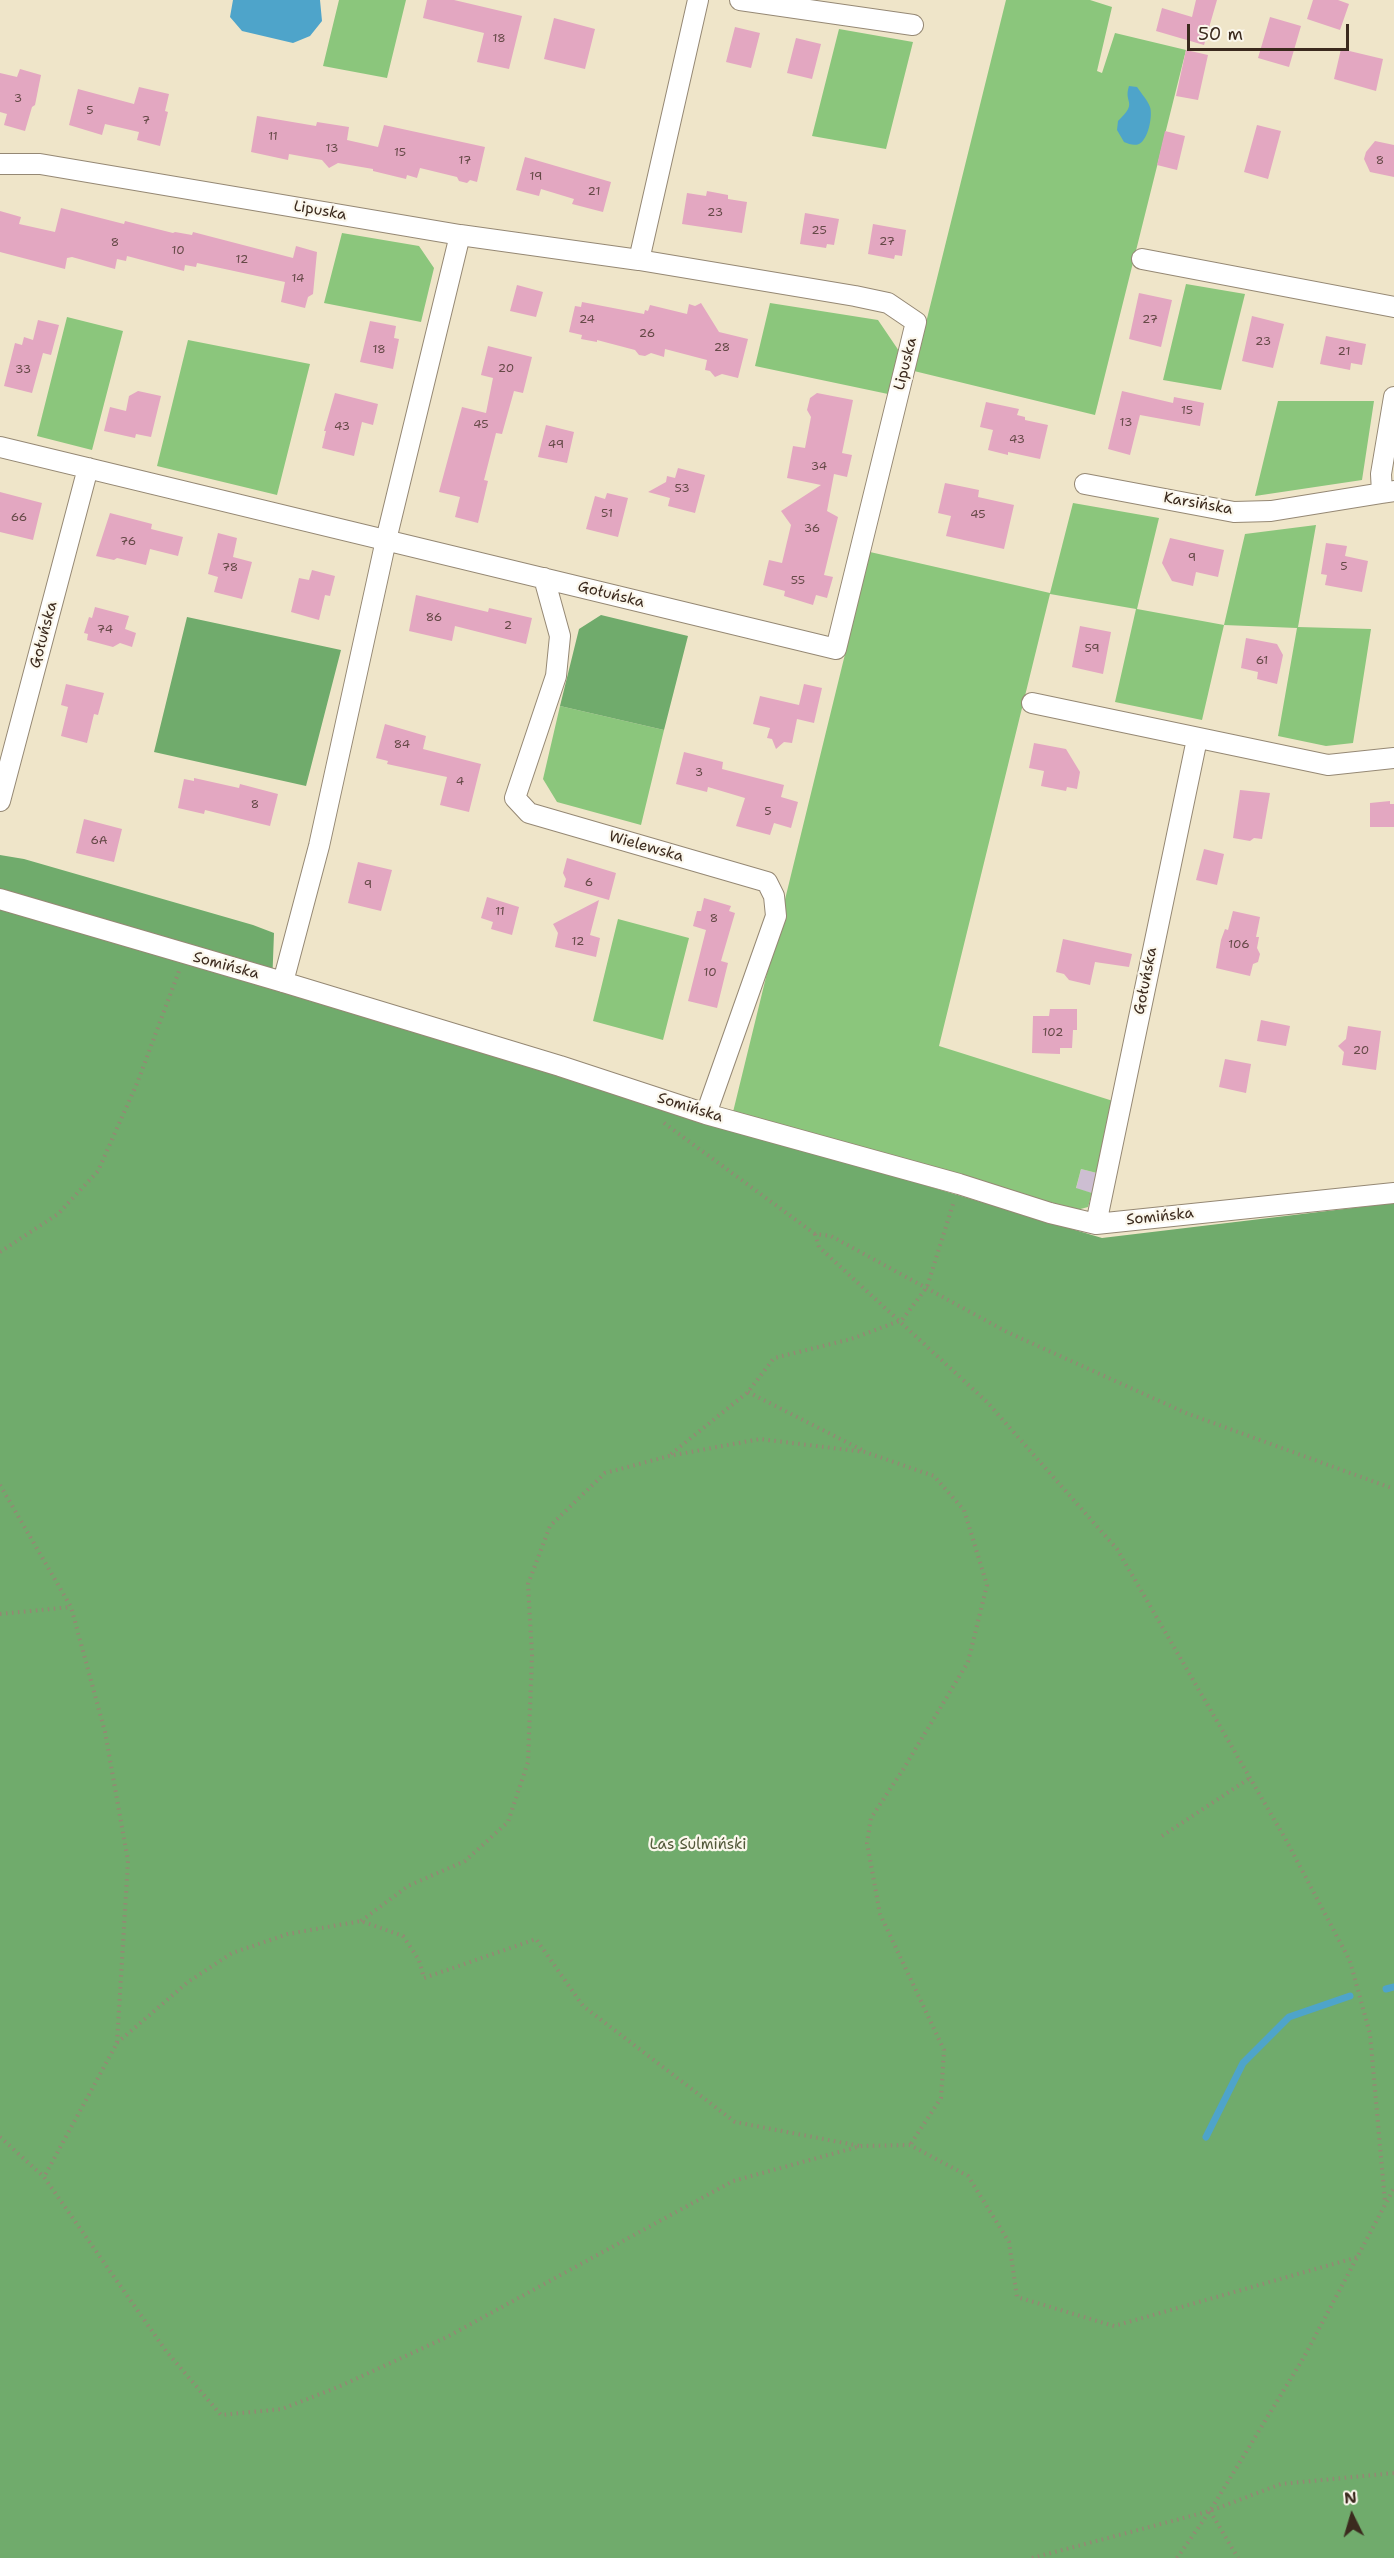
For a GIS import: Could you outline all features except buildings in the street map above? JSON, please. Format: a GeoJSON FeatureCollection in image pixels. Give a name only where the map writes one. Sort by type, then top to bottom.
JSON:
{"type":"FeatureCollection","features":[{"type":"Feature","properties":{"kind":"street"},"geometry":{"type":"LineString","coordinates":[[639,260],[698,0]]}},
{"type":"Feature","properties":{"kind":"street"},"geometry":{"type":"LineString","coordinates":[[740,0],[913,25]]}},
{"type":"Feature","properties":{"kind":"street","name":"Lipuska"},"geometry":{"type":"LineString","coordinates":[[0,164],[40,164],[460,235],[639,260],[888,303],[916,322],[836,649]]}},
{"type":"Feature","properties":{"kind":"street"},"geometry":{"type":"LineString","coordinates":[[283,981],[320,846],[386,540],[460,235]]}},
{"type":"Feature","properties":{"kind":"street"},"geometry":{"type":"LineString","coordinates":[[1143,259],[1394,307]]}},
{"type":"Feature","properties":{"kind":"street","name":"Karsińska"},"geometry":{"type":"LineString","coordinates":[[1085,484],[1234,512],[1271,511],[1388,492],[1381,474],[1394,397]]}},
{"type":"Feature","properties":{"kind":"street","name":"Gołuńska"},"geometry":{"type":"LineString","coordinates":[[0,447],[836,649]]}},
{"type":"Feature","properties":{"kind":"street","name":"Gołuńska"},"geometry":{"type":"LineString","coordinates":[[0,801],[88,468]]}},
{"type":"Feature","properties":{"kind":"street","name":"Wielewska"},"geometry":{"type":"LineString","coordinates":[[544,578],[560,636],[556,676],[515,798],[528,813],[767,882],[774,896],[776,916],[706,1114]]}},
{"type":"Feature","properties":{"kind":"street"},"geometry":{"type":"LineString","coordinates":[[1032,703],[1328,765],[1394,758]]}},
{"type":"Feature","properties":{"kind":"street","name":"Gołuńska"},"geometry":{"type":"LineString","coordinates":[[1096,1224],[1197,739]]}},
{"type":"Feature","properties":{"kind":"street","name":"Somińska"},"geometry":{"type":"LineString","coordinates":[[0,899],[185,955],[283,981],[560,1066],[706,1114],[959,1184],[1050,1213],[1096,1224],[1394,1193]]}},
{"type":"Feature","properties":{"kind":"path"},"geometry":{"type":"LineString","coordinates":[[0,1252],[58,1214],[98,1171],[138,1081],[185,955]]}},
{"type":"Feature","properties":{"kind":"path"},"geometry":{"type":"LineString","coordinates":[[655,1116],[815,1234],[831,1236],[1007,1332],[1186,1413],[1394,1489]]}},
{"type":"Feature","properties":{"kind":"path"},"geometry":{"type":"LineString","coordinates":[[669,1456],[748,1392],[774,1358],[851,1339],[902,1320],[927,1287],[959,1184]]}},
{"type":"Feature","properties":{"kind":"path"},"geometry":{"type":"LineString","coordinates":[[815,1234],[819,1246],[902,1320],[987,1402],[1117,1549],[1250,1778],[1350,1961],[1370,2034],[1385,2202]]}},
{"type":"Feature","properties":{"kind":"path"},"geometry":{"type":"LineString","coordinates":[[748,1392],[865,1452],[934,1476],[964,1510],[987,1585],[968,1662],[871,1818],[867,1843],[880,1914],[944,2050],[941,2098],[910,2145]]}},
{"type":"Feature","properties":{"kind":"path"},"geometry":{"type":"LineString","coordinates":[[44,2177],[117,2043],[181,1988],[232,1953],[288,1934],[361,1921],[408,1886],[465,1861],[508,1822],[528,1762],[532,1655],[528,1584],[550,1526],[605,1473],[669,1456],[760,1439],[865,1452]]}},
{"type":"Feature","properties":{"kind":"path"},"geometry":{"type":"LineString","coordinates":[[0,1485],[71,1607],[105,1732],[128,1861],[117,2043]]}},
{"type":"Feature","properties":{"kind":"path"},"geometry":{"type":"LineString","coordinates":[[0,1614],[71,1607]]}},
{"type":"Feature","properties":{"kind":"path"},"geometry":{"type":"LineString","coordinates":[[1162,1836],[1250,1778]]}},
{"type":"Feature","properties":{"kind":"path"},"geometry":{"type":"LineString","coordinates":[[361,1921],[403,1936],[419,1960],[424,1978],[536,1939],[583,2006],[735,2122],[861,2146],[910,2145],[968,2176],[1009,2242],[1017,2297],[1114,2326],[1358,2257]]}},
{"type":"Feature","properties":{"kind":"path"},"geometry":{"type":"LineString","coordinates":[[0,2137],[44,2177],[166,2351],[221,2415],[282,2409],[338,2387],[447,2337],[733,2181],[861,2146]]}},
{"type":"Feature","properties":{"kind":"path"},"geometry":{"type":"LineString","coordinates":[[1177,2558],[1210,2511],[1304,2357],[1394,2188]]}},
{"type":"Feature","properties":{"kind":"path"},"geometry":{"type":"LineString","coordinates":[[1032,2558],[1210,2511],[1281,2484],[1394,2473]]}},
{"type":"Feature","properties":{"kind":"path"},"geometry":{"type":"LineString","coordinates":[[1210,2511],[1238,2558]]}},
{"type":"Feature","properties":{"kind":"shaded area"},"geometry":{"type":"Polygon","coordinates":[[[1081,1169],[1097,1173],[1092,1193],[1076,1189],[1081,1169]]]}},
{"type":"Feature","properties":{"kind":"green space"},"geometry":{"type":"Polygon","coordinates":[[[339,0],[406,0],[387,78],[323,66],[339,0]]]}},
{"type":"Feature","properties":{"kind":"green space"},"geometry":{"type":"Polygon","coordinates":[[[1006,0],[1090,0],[1112,7],[1097,71],[1102,73],[1115,33],[1186,50],[1095,415],[914,371],[1006,0]]]}},
{"type":"Feature","properties":{"kind":"green space"},"geometry":{"type":"Polygon","coordinates":[[[839,29],[913,42],[886,149],[812,136],[839,29]]]}},
{"type":"Feature","properties":{"kind":"green space"},"geometry":{"type":"Polygon","coordinates":[[[342,233],[419,246],[434,268],[421,322],[324,303],[342,233]]]}},
{"type":"Feature","properties":{"kind":"green space"},"geometry":{"type":"Polygon","coordinates":[[[1186,284],[1245,294],[1221,390],[1163,380],[1186,284]]]}},
{"type":"Feature","properties":{"kind":"green space"},"geometry":{"type":"Polygon","coordinates":[[[770,303],[878,320],[899,351],[888,394],[755,366],[770,303]]]}},
{"type":"Feature","properties":{"kind":"green space"},"geometry":{"type":"Polygon","coordinates":[[[67,317],[123,331],[92,450],[37,436],[67,317]]]}},
{"type":"Feature","properties":{"kind":"green space"},"geometry":{"type":"Polygon","coordinates":[[[188,340],[310,364],[277,495],[157,466],[188,340]]]}},
{"type":"Feature","properties":{"kind":"green space"},"geometry":{"type":"Polygon","coordinates":[[[1278,401],[1374,401],[1362,480],[1255,496],[1278,401]]]}},
{"type":"Feature","properties":{"kind":"green space"},"geometry":{"type":"Polygon","coordinates":[[[1073,503],[1159,518],[1137,609],[1224,625],[1202,720],[1115,702],[1136,609],[1050,594],[939,1046],[1113,1101],[1097,1173],[1081,1169],[1076,1188],[1092,1193],[1088,1207],[1073,1211],[733,1112],[870,552],[1050,593],[1073,503]]]}},
{"type":"Feature","properties":{"kind":"green space"},"geometry":{"type":"Polygon","coordinates":[[[1316,525],[1298,627],[1371,629],[1353,743],[1326,746],[1278,736],[1297,628],[1224,625],[1245,534],[1316,525]]]}},
{"type":"Feature","properties":{"kind":"green space"},"geometry":{"type":"Polygon","coordinates":[[[601,615],[688,636],[664,730],[560,706],[579,629],[601,615]]]}},
{"type":"Feature","properties":{"kind":"green space"},"geometry":{"type":"Polygon","coordinates":[[[187,617],[341,650],[306,786],[154,752],[187,617]]]}},
{"type":"Feature","properties":{"kind":"green space"},"geometry":{"type":"Polygon","coordinates":[[[560,706],[664,730],[641,825],[557,802],[543,779],[560,706]]]}},
{"type":"Feature","properties":{"kind":"green space","name":"Las Sulmiński"},"geometry":{"type":"Polygon","coordinates":[[[0,855],[24,859],[274,933],[272,986],[602,1089],[1102,1238],[1394,1203],[1394,2558],[0,2558],[0,855]]]}},
{"type":"Feature","properties":{"kind":"green space"},"geometry":{"type":"Polygon","coordinates":[[[618,919],[689,938],[663,1040],[593,1021],[618,919]]]}},
{"type":"Feature","properties":{"kind":"water"},"geometry":{"type":"Polygon","coordinates":[[[233,0],[320,0],[322,21],[310,36],[293,43],[242,31],[230,17],[233,0]]]}},
{"type":"Feature","properties":{"kind":"water"},"geometry":{"type":"Polygon","coordinates":[[[1129,86],[1137,87],[1148,102],[1151,111],[1145,138],[1135,145],[1124,142],[1117,130],[1118,121],[1128,110],[1129,86]]]}},
{"type":"Feature","properties":{"kind":"waterway"},"geometry":{"type":"LineString","coordinates":[[1386,1989],[1394,1987]]}},
{"type":"Feature","properties":{"kind":"waterway"},"geometry":{"type":"LineString","coordinates":[[1206,2137],[1243,2063],[1289,2017],[1350,1996]]}}]}
